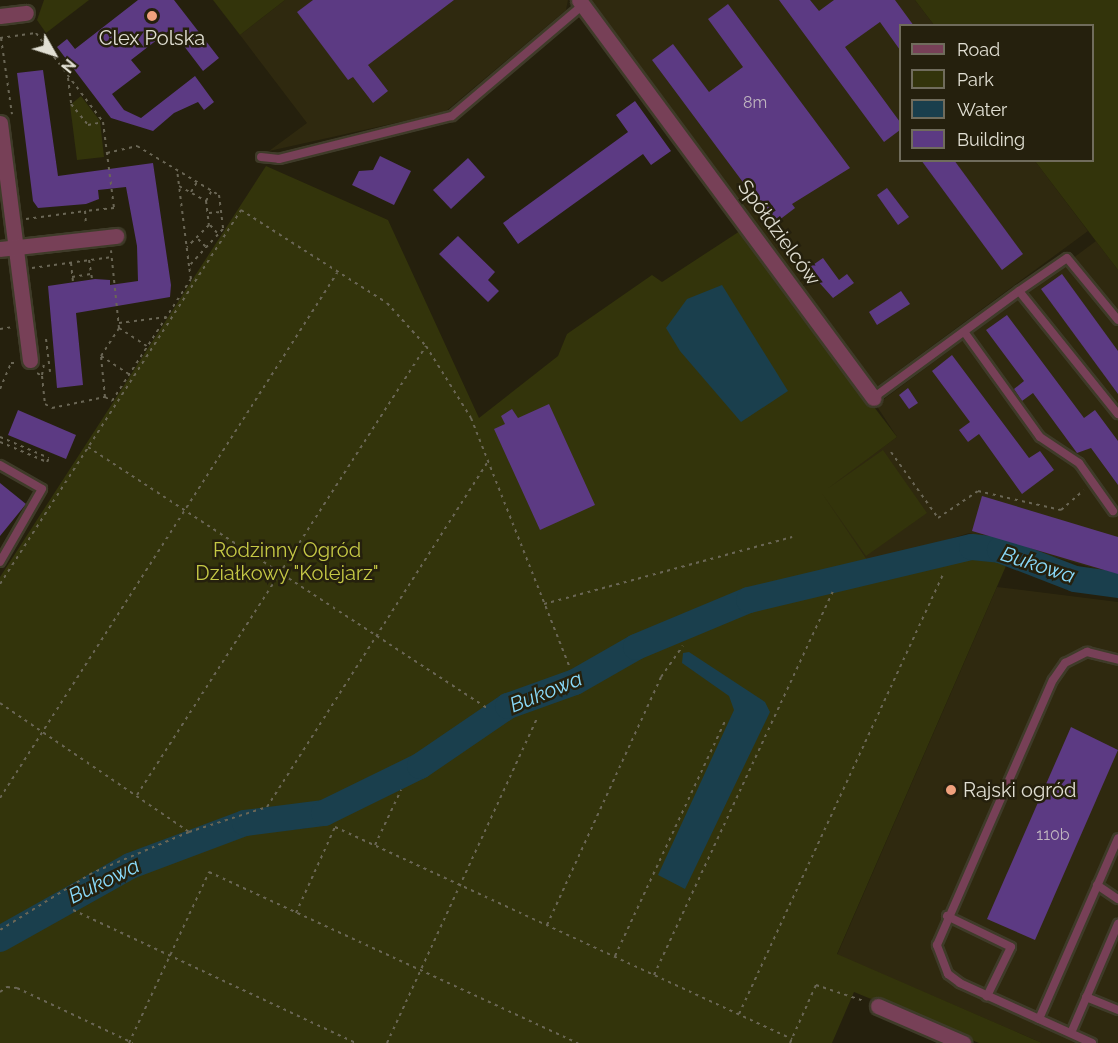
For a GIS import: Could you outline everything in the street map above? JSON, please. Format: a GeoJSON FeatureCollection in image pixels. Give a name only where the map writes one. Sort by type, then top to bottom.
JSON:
{"type":"FeatureCollection","features":[{"type":"Feature","properties":{"kind":"street","name":"Spółdzielców"},"geometry":{"type":"LineString","coordinates":[[581,2],[873,398]]}},
{"type":"Feature","properties":{"kind":"street"},"geometry":{"type":"LineString","coordinates":[[0,16],[26,13]]}},
{"type":"Feature","properties":{"kind":"street"},"geometry":{"type":"LineString","coordinates":[[0,123],[29,364]]}},
{"type":"Feature","properties":{"kind":"street"},"geometry":{"type":"LineString","coordinates":[[14,247],[113,237]]}},
{"type":"Feature","properties":{"kind":"street"},"geometry":{"type":"LineString","coordinates":[[878,1006],[963,1043]]}},
{"type":"Feature","properties":{"kind":"lane","name":"Spółdzielców"},"geometry":{"type":"LineString","coordinates":[[261,157],[279,159],[452,116],[581,2]]}},
{"type":"Feature","properties":{"kind":"lane","name":"Spółdzielców"},"geometry":{"type":"LineString","coordinates":[[873,398],[1018,291],[1067,258],[1118,320]]}},
{"type":"Feature","properties":{"kind":"lane"},"geometry":{"type":"LineString","coordinates":[[1018,291],[1118,414]]}},
{"type":"Feature","properties":{"kind":"lane"},"geometry":{"type":"LineString","coordinates":[[964,333],[1041,436],[1079,463],[1113,511]]}},
{"type":"Feature","properties":{"kind":"lane"},"geometry":{"type":"LineString","coordinates":[[0,465],[42,489],[0,562]]}},
{"type":"Feature","properties":{"kind":"lane"},"geometry":{"type":"LineString","coordinates":[[1092,1043],[987,996],[948,974],[937,945],[947,916],[1053,680],[1065,663],[1087,652],[1118,660]]}},
{"type":"Feature","properties":{"kind":"lane"},"geometry":{"type":"LineString","coordinates":[[1039,1019],[1118,838]]}},
{"type":"Feature","properties":{"kind":"lane"},"geometry":{"type":"LineString","coordinates":[[1097,885],[1118,899]]}},
{"type":"Feature","properties":{"kind":"lane"},"geometry":{"type":"LineString","coordinates":[[947,916],[1011,947],[987,996]]}},
{"type":"Feature","properties":{"kind":"lane"},"geometry":{"type":"LineString","coordinates":[[1071,1033],[1118,924]]}},
{"type":"Feature","properties":{"kind":"lane"},"geometry":{"type":"LineString","coordinates":[[1086,997],[1118,1010]]}},
{"type":"Feature","properties":{"kind":"path"},"geometry":{"type":"LineString","coordinates":[[0,38],[36,33],[103,122],[114,208],[26,218],[14,247],[33,268],[34,278]]}},
{"type":"Feature","properties":{"kind":"path"},"geometry":{"type":"LineString","coordinates":[[68,75],[71,104],[88,125],[103,122]]}},
{"type":"Feature","properties":{"kind":"path"},"geometry":{"type":"LineString","coordinates":[[107,153],[137,146],[219,195],[223,229],[189,266]]}},
{"type":"Feature","properties":{"kind":"path"},"geometry":{"type":"LineString","coordinates":[[0,389],[11,363],[29,364],[42,376],[45,404],[52,408],[105,397],[112,401],[191,279],[177,170]]}},
{"type":"Feature","properties":{"kind":"path"},"geometry":{"type":"LineString","coordinates":[[191,193],[197,182]]}},
{"type":"Feature","properties":{"kind":"path"},"geometry":{"type":"LineString","coordinates":[[179,186],[206,201]]}},
{"type":"Feature","properties":{"kind":"path"},"geometry":{"type":"LineString","coordinates":[[212,190],[206,201],[209,225],[218,234]]}},
{"type":"Feature","properties":{"kind":"path"},"geometry":{"type":"LineString","coordinates":[[0,584],[241,210],[387,303],[426,346],[471,418],[570,668]]}},
{"type":"Feature","properties":{"kind":"path"},"geometry":{"type":"LineString","coordinates":[[85,211],[88,239]]}},
{"type":"Feature","properties":{"kind":"path"},"geometry":{"type":"LineString","coordinates":[[208,213],[221,212]]}},
{"type":"Feature","properties":{"kind":"path"},"geometry":{"type":"LineString","coordinates":[[187,247],[209,225]]}},
{"type":"Feature","properties":{"kind":"path"},"geometry":{"type":"LineString","coordinates":[[105,397],[101,356],[119,328],[112,257],[113,237]]}},
{"type":"Feature","properties":{"kind":"path"},"geometry":{"type":"LineString","coordinates":[[196,238],[206,247]]}},
{"type":"Feature","properties":{"kind":"path"},"geometry":{"type":"LineString","coordinates":[[17,270],[112,257]]}},
{"type":"Feature","properties":{"kind":"path"},"geometry":{"type":"LineString","coordinates":[[89,260],[92,279]]}},
{"type":"Feature","properties":{"kind":"path"},"geometry":{"type":"LineString","coordinates":[[71,263],[73,281]]}},
{"type":"Feature","properties":{"kind":"path"},"geometry":{"type":"LineString","coordinates":[[0,798],[338,272]]}},
{"type":"Feature","properties":{"kind":"path"},"geometry":{"type":"LineString","coordinates":[[72,277],[91,274]]}},
{"type":"Feature","properties":{"kind":"path"},"geometry":{"type":"LineString","coordinates":[[119,323],[166,317]]}},
{"type":"Feature","properties":{"kind":"path"},"geometry":{"type":"LineString","coordinates":[[119,328],[148,346]]}},
{"type":"Feature","properties":{"kind":"path"},"geometry":{"type":"LineString","coordinates":[[40,330],[45,373]]}},
{"type":"Feature","properties":{"kind":"path"},"geometry":{"type":"LineString","coordinates":[[41,340],[46,339],[51,372],[42,376]]}},
{"type":"Feature","properties":{"kind":"path"},"geometry":{"type":"LineString","coordinates":[[137,795],[426,346]]}},
{"type":"Feature","properties":{"kind":"path"},"geometry":{"type":"LineString","coordinates":[[101,356],[129,374]]}},
{"type":"Feature","properties":{"kind":"path"},"geometry":{"type":"LineString","coordinates":[[0,437],[50,457],[47,462],[0,442]]}},
{"type":"Feature","properties":{"kind":"path"},"geometry":{"type":"LineString","coordinates":[[21,451],[23,446]]}},
{"type":"Feature","properties":{"kind":"path"},"geometry":{"type":"LineString","coordinates":[[88,447],[487,708]]}},
{"type":"Feature","properties":{"kind":"path"},"geometry":{"type":"LineString","coordinates":[[891,452],[938,518],[978,491],[1061,510],[1092,482]]}},
{"type":"Feature","properties":{"kind":"path"},"geometry":{"type":"LineString","coordinates":[[0,930],[92,873],[189,832],[267,807],[488,462]]}},
{"type":"Feature","properties":{"kind":"path"},"geometry":{"type":"LineString","coordinates":[[544,604],[792,537]]}},
{"type":"Feature","properties":{"kind":"path"},"geometry":{"type":"LineString","coordinates":[[739,1014],[944,573]]}},
{"type":"Feature","properties":{"kind":"path"},"geometry":{"type":"LineString","coordinates":[[654,975],[834,592]]}},
{"type":"Feature","properties":{"kind":"path"},"geometry":{"type":"LineString","coordinates":[[547,925],[661,676],[682,646]]}},
{"type":"Feature","properties":{"kind":"path"},"geometry":{"type":"LineString","coordinates":[[0,703],[189,832]]}},
{"type":"Feature","properties":{"kind":"path"},"geometry":{"type":"LineString","coordinates":[[387,1043],[537,718]]}},
{"type":"Feature","properties":{"kind":"path"},"geometry":{"type":"LineString","coordinates":[[615,957],[725,721]]}},
{"type":"Feature","properties":{"kind":"path"},"geometry":{"type":"LineString","coordinates":[[375,845],[401,790]]}},
{"type":"Feature","properties":{"kind":"path"},"geometry":{"type":"LineString","coordinates":[[296,913],[335,827],[792,1038]]}},
{"type":"Feature","properties":{"kind":"path"},"geometry":{"type":"LineString","coordinates":[[0,992],[7,987],[17,988],[130,1042],[209,872],[578,1043]]}},
{"type":"Feature","properties":{"kind":"path"},"geometry":{"type":"LineString","coordinates":[[73,910],[356,1043]]}},
{"type":"Feature","properties":{"kind":"path"},"geometry":{"type":"LineString","coordinates":[[790,1043],[816,985],[852,997]]}},
{"type":"Feature","properties":{"kind":"shaded area"},"geometry":{"type":"Polygon","coordinates":[[[285,0],[568,0],[566,10],[445,112],[269,151],[307,123],[240,35],[285,0]]]}},
{"type":"Feature","properties":{"kind":"shaded area"},"geometry":{"type":"Polygon","coordinates":[[[590,0],[915,0],[933,24],[899,24],[899,162],[1036,162],[1088,231],[875,388],[590,0]]]}},
{"type":"Feature","properties":{"kind":"shaded area"},"geometry":{"type":"Polygon","coordinates":[[[1096,241],[1118,270],[1118,575],[969,533],[870,564],[820,493],[897,437],[876,405],[1096,241]]]}},
{"type":"Feature","properties":{"kind":"shaded area"},"geometry":{"type":"Polygon","coordinates":[[[997,587],[1118,602],[1118,1043],[1042,1043],[837,955],[997,587]]]}},
{"type":"Feature","properties":{"kind":"green space"},"geometry":{"type":"Polygon","coordinates":[[[44,0],[89,0],[46,33],[37,20],[44,0]]]}},
{"type":"Feature","properties":{"kind":"green space"},"geometry":{"type":"Polygon","coordinates":[[[213,0],[285,0],[240,35],[213,0]]]}},
{"type":"Feature","properties":{"kind":"green space"},"geometry":{"type":"Polygon","coordinates":[[[915,0],[1118,0],[1118,270],[1036,162],[1094,162],[1094,24],[933,24],[915,0]]]}},
{"type":"Feature","properties":{"kind":"green space"},"geometry":{"type":"Polygon","coordinates":[[[81,96],[100,121],[104,157],[77,160],[70,105],[81,96]]]}},
{"type":"Feature","properties":{"kind":"green space","name":"Rodzinny Ogród Działkowy \"Kolejarz\""},"geometry":{"type":"Polygon","coordinates":[[[266,166],[388,220],[479,418],[558,356],[567,334],[652,275],[662,282],[740,231],[897,437],[827,489],[883,450],[927,513],[866,556],[821,492],[870,564],[735,599],[647,637],[578,675],[503,703],[428,753],[331,801],[217,828],[108,869],[0,933],[0,577],[266,166]]]}},
{"type":"Feature","properties":{"kind":"green space"},"geometry":{"type":"Polygon","coordinates":[[[965,553],[1009,559],[837,954],[1042,1043],[979,1043],[854,992],[832,1043],[0,1043],[0,949],[111,883],[251,834],[307,828],[439,765],[522,709],[590,682],[625,660],[735,613],[965,553]]]}},
{"type":"Feature","properties":{"kind":"water"},"geometry":{"type":"Polygon","coordinates":[[[722,285],[788,391],[741,422],[680,351],[666,328],[687,299],[722,285]]]}},
{"type":"Feature","properties":{"kind":"water"},"geometry":{"type":"Polygon","coordinates":[[[689,652],[765,702],[770,712],[685,889],[658,875],[734,710],[729,696],[682,663],[683,653],[689,652]]]}},
{"type":"Feature","properties":{"kind":"building"},"geometry":{"type":"Polygon","coordinates":[[[138,0],[174,0],[219,58],[203,71],[171,29],[131,60],[141,72],[112,94],[124,110],[141,118],[195,76],[214,102],[204,110],[198,102],[174,113],[153,131],[111,118],[57,47],[67,39],[75,49],[138,0]]]}},
{"type":"Feature","properties":{"kind":"building"},"geometry":{"type":"Polygon","coordinates":[[[313,0],[454,0],[368,65],[388,91],[373,103],[353,77],[348,80],[297,12],[313,0]]]}},
{"type":"Feature","properties":{"kind":"building"},"geometry":{"type":"Polygon","coordinates":[[[779,0],[810,0],[819,11],[834,0],[895,0],[913,24],[899,24],[899,49],[880,22],[845,47],[899,121],[899,131],[884,142],[779,0]]]}},
{"type":"Feature","properties":{"kind":"building"},"geometry":{"type":"Polygon","coordinates":[[[728,4],[850,168],[792,204],[795,208],[774,224],[652,60],[673,44],[709,92],[743,67],[708,19],[728,4]]]}},
{"type":"Feature","properties":{"kind":"building"},"geometry":{"type":"Polygon","coordinates":[[[43,70],[58,176],[153,163],[171,285],[170,297],[76,313],[83,385],[57,388],[48,286],[95,279],[110,280],[110,285],[138,281],[137,246],[126,187],[98,190],[99,199],[86,204],[38,208],[33,201],[17,73],[43,70]]]}},
{"type":"Feature","properties":{"kind":"building"},"geometry":{"type":"Polygon","coordinates":[[[635,101],[671,151],[651,165],[643,154],[518,244],[503,223],[628,132],[616,115],[635,101]]]}},
{"type":"Feature","properties":{"kind":"building"},"geometry":{"type":"Polygon","coordinates":[[[380,156],[411,171],[394,205],[352,185],[359,171],[373,170],[380,156]]]}},
{"type":"Feature","properties":{"kind":"building"},"geometry":{"type":"Polygon","coordinates":[[[468,158],[485,177],[451,209],[433,190],[468,158]]]}},
{"type":"Feature","properties":{"kind":"building"},"geometry":{"type":"Polygon","coordinates":[[[922,162],[955,162],[1023,254],[1002,270],[922,162]]]}},
{"type":"Feature","properties":{"kind":"building"},"geometry":{"type":"Polygon","coordinates":[[[887,188],[909,217],[898,225],[877,195],[887,188]]]}},
{"type":"Feature","properties":{"kind":"building"},"geometry":{"type":"Polygon","coordinates":[[[458,236],[495,272],[488,280],[499,291],[488,302],[439,254],[458,236]]]}},
{"type":"Feature","properties":{"kind":"building"},"geometry":{"type":"Polygon","coordinates":[[[823,258],[839,280],[847,274],[854,283],[833,298],[807,269],[823,258]]]}},
{"type":"Feature","properties":{"kind":"building"},"geometry":{"type":"Polygon","coordinates":[[[1062,274],[1118,351],[1118,394],[1041,289],[1062,274]]]}},
{"type":"Feature","properties":{"kind":"building"},"geometry":{"type":"Polygon","coordinates":[[[901,291],[910,304],[877,325],[869,312],[901,291]]]}},
{"type":"Feature","properties":{"kind":"building"},"geometry":{"type":"Polygon","coordinates":[[[1007,315],[1084,418],[1095,410],[1118,441],[1118,485],[1091,448],[1077,453],[1033,393],[1022,401],[1014,389],[1024,381],[986,330],[1007,315]]]}},
{"type":"Feature","properties":{"kind":"building"},"geometry":{"type":"Polygon","coordinates":[[[952,355],[1029,458],[1040,451],[1054,470],[1022,494],[979,434],[968,442],[959,430],[970,422],[932,371],[952,355]]]}},
{"type":"Feature","properties":{"kind":"building"},"geometry":{"type":"Polygon","coordinates":[[[908,388],[918,403],[909,409],[899,395],[908,388]]]}},
{"type":"Feature","properties":{"kind":"building"},"geometry":{"type":"Polygon","coordinates":[[[549,404],[595,505],[540,530],[494,429],[505,424],[501,416],[512,409],[518,418],[549,404]]]}},
{"type":"Feature","properties":{"kind":"building"},"geometry":{"type":"Polygon","coordinates":[[[18,410],[76,435],[66,459],[8,435],[18,410]]]}},
{"type":"Feature","properties":{"kind":"building"},"geometry":{"type":"Polygon","coordinates":[[[0,483],[26,504],[0,536],[0,483]]]}},
{"type":"Feature","properties":{"kind":"building"},"geometry":{"type":"Polygon","coordinates":[[[982,496],[1118,537],[1118,574],[972,531],[982,496]]]}},
{"type":"Feature","properties":{"kind":"building"},"geometry":{"type":"Polygon","coordinates":[[[1071,727],[1118,750],[1035,940],[987,919],[1071,727]]]}},
{"type":"Feature","properties":{"kind":"waterway","name":"Bukowa"},"geometry":{"type":"LineString","coordinates":[[0,939],[130,866],[245,823],[324,813],[420,766],[508,706],[575,682],[636,647],[749,600],[972,547],[1000,550],[1075,579],[1118,585]]}},
{"type":"Feature","properties":{"kind":"place","name":"Clex Polska"},"geometry":{"type":"Point","coordinates":[152,16]}},
{"type":"Feature","properties":{"kind":"place","name":"Rajski ogród"},"geometry":{"type":"Point","coordinates":[951,790]}}]}
